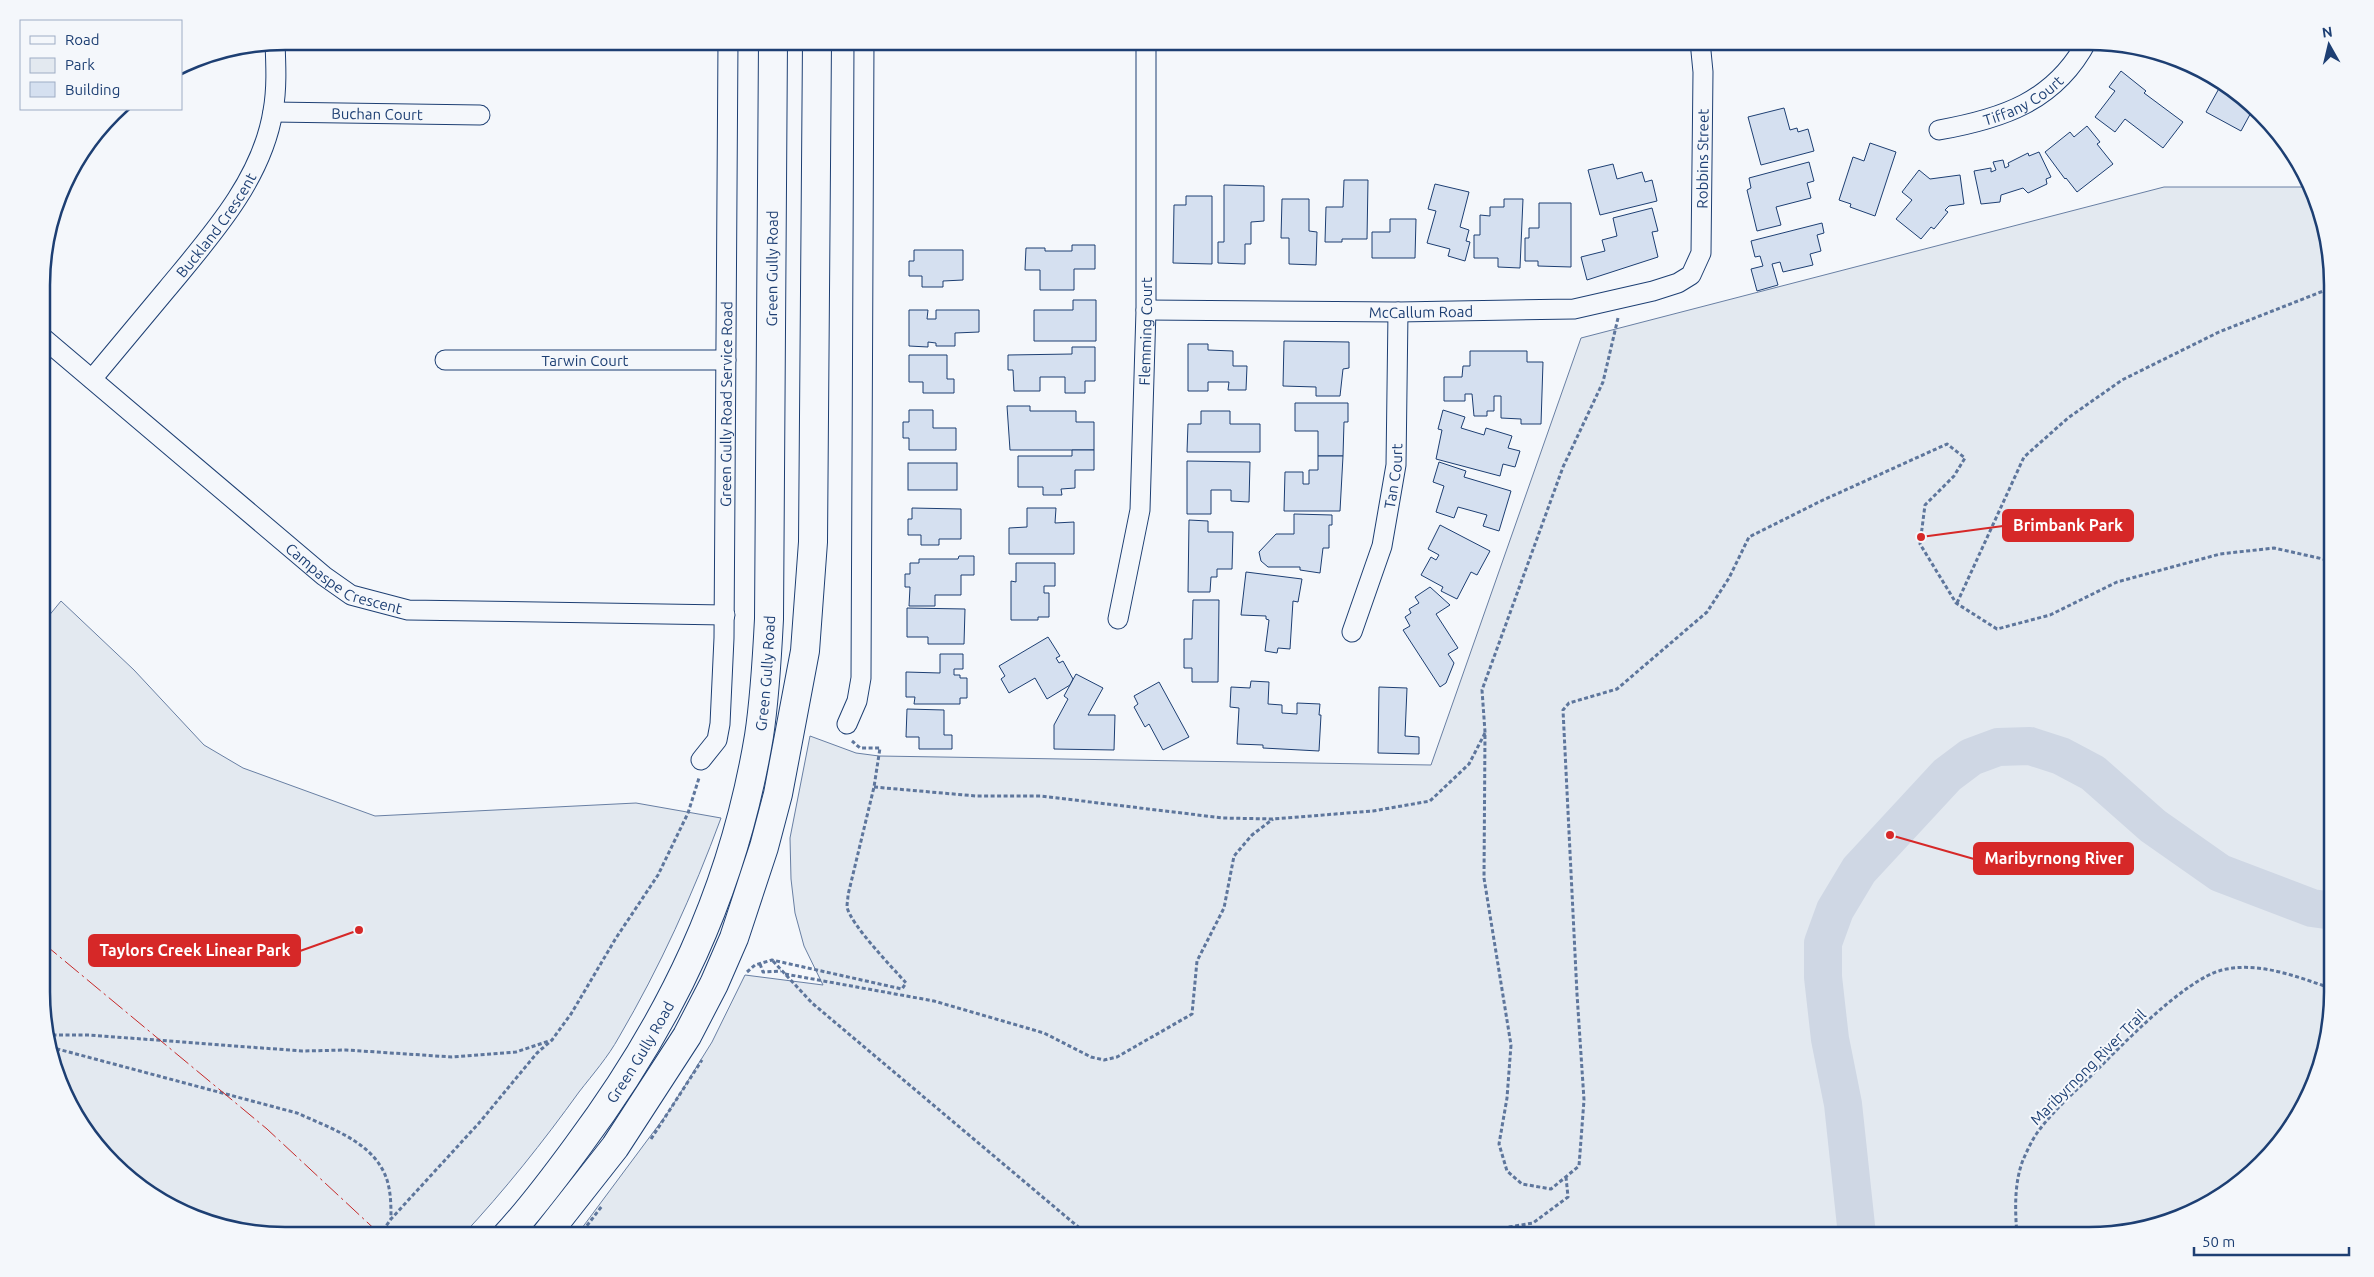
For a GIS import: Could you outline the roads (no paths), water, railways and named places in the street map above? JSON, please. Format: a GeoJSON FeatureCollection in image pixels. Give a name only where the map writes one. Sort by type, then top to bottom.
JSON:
{"type":"FeatureCollection","features":[{"type":"Feature","properties":{"kind":"main road","name":"Green Gully Road"},"geometry":{"type":"LineString","coordinates":[[513,1227],[615,1097],[655,1030],[687,970],[715,906],[736,840],[749,785],[759,736],[769,619],[773,50]]}},
{"type":"Feature","properties":{"kind":"main road","name":"Green Gully Road"},"geometry":{"type":"LineString","coordinates":[[552,1227],[615,1147],[687,1036],[714,984],[734,938],[764,847],[778,794],[791,733],[805,650],[812,542],[817,50]]}},
{"type":"Feature","properties":{"kind":"street","name":"Green Gully Road Service Road"},"geometry":{"type":"LineString","coordinates":[[701,760],[717,740],[720,724],[724,614],[728,50]]}},
{"type":"Feature","properties":{"kind":"street"},"geometry":{"type":"LineString","coordinates":[[847,724],[857,701],[861,678],[864,50]]}},
{"type":"Feature","properties":{"kind":"street","name":"Flemming Court"},"geometry":{"type":"LineString","coordinates":[[1118,619],[1140,510],[1146,310],[1146,50]]}},
{"type":"Feature","properties":{"kind":"street","name":"Robbins Street"},"geometry":{"type":"LineString","coordinates":[[1691,275],[1701,253],[1703,72],[1701,50]]}},
{"type":"Feature","properties":{"kind":"street","name":"Tiffany Court"},"geometry":{"type":"LineString","coordinates":[[1939,130],[1997,117],[2031,103],[2058,79],[2080,50]]}},
{"type":"Feature","properties":{"kind":"street","name":"Buckland Crescent"},"geometry":{"type":"LineString","coordinates":[[92,379],[198,251],[237,197],[262,148],[273,112],[276,89],[275,51]]}},
{"type":"Feature","properties":{"kind":"street","name":"Buchan Court"},"geometry":{"type":"LineString","coordinates":[[273,112],[480,115]]}},
{"type":"Feature","properties":{"kind":"street","name":"McCallum Road"},"geometry":{"type":"LineString","coordinates":[[1146,310],[1398,312],[1574,309],[1678,283],[1691,275]]}},
{"type":"Feature","properties":{"kind":"street","name":"Tan Court"},"geometry":{"type":"LineString","coordinates":[[1352,632],[1382,546],[1396,465],[1398,312]]}},
{"type":"Feature","properties":{"kind":"street","name":"Campaspe Crescent"},"geometry":{"type":"LineString","coordinates":[[50,344],[324,576],[351,595],[408,610],[724,614]]}},
{"type":"Feature","properties":{"kind":"street","name":"Tarwin Court"},"geometry":{"type":"LineString","coordinates":[[445,360],[726,360]]}},
{"type":"Feature","properties":{"kind":"waterway"},"geometry":{"type":"LineString","coordinates":[[1856,1227],[1843,1104],[1830,1039],[1823,977],[1823,943],[1835,910],[1859,870],[1947,775],[1971,757],[1998,747],[2030,746],[2061,756],[2093,773],[2153,826],[2220,873],[2312,908],[2324,910]]}},
{"type":"Feature","properties":{"kind":"place","name":"Brimbank Park"},"geometry":{"type":"Point","coordinates":[1921,537]}},
{"type":"Feature","properties":{"kind":"place","name":"Maribyrnong River"},"geometry":{"type":"Point","coordinates":[1890,835]}},
{"type":"Feature","properties":{"kind":"place","name":"Taylors Creek Linear Park"},"geometry":{"type":"Point","coordinates":[359,930]}}]}
